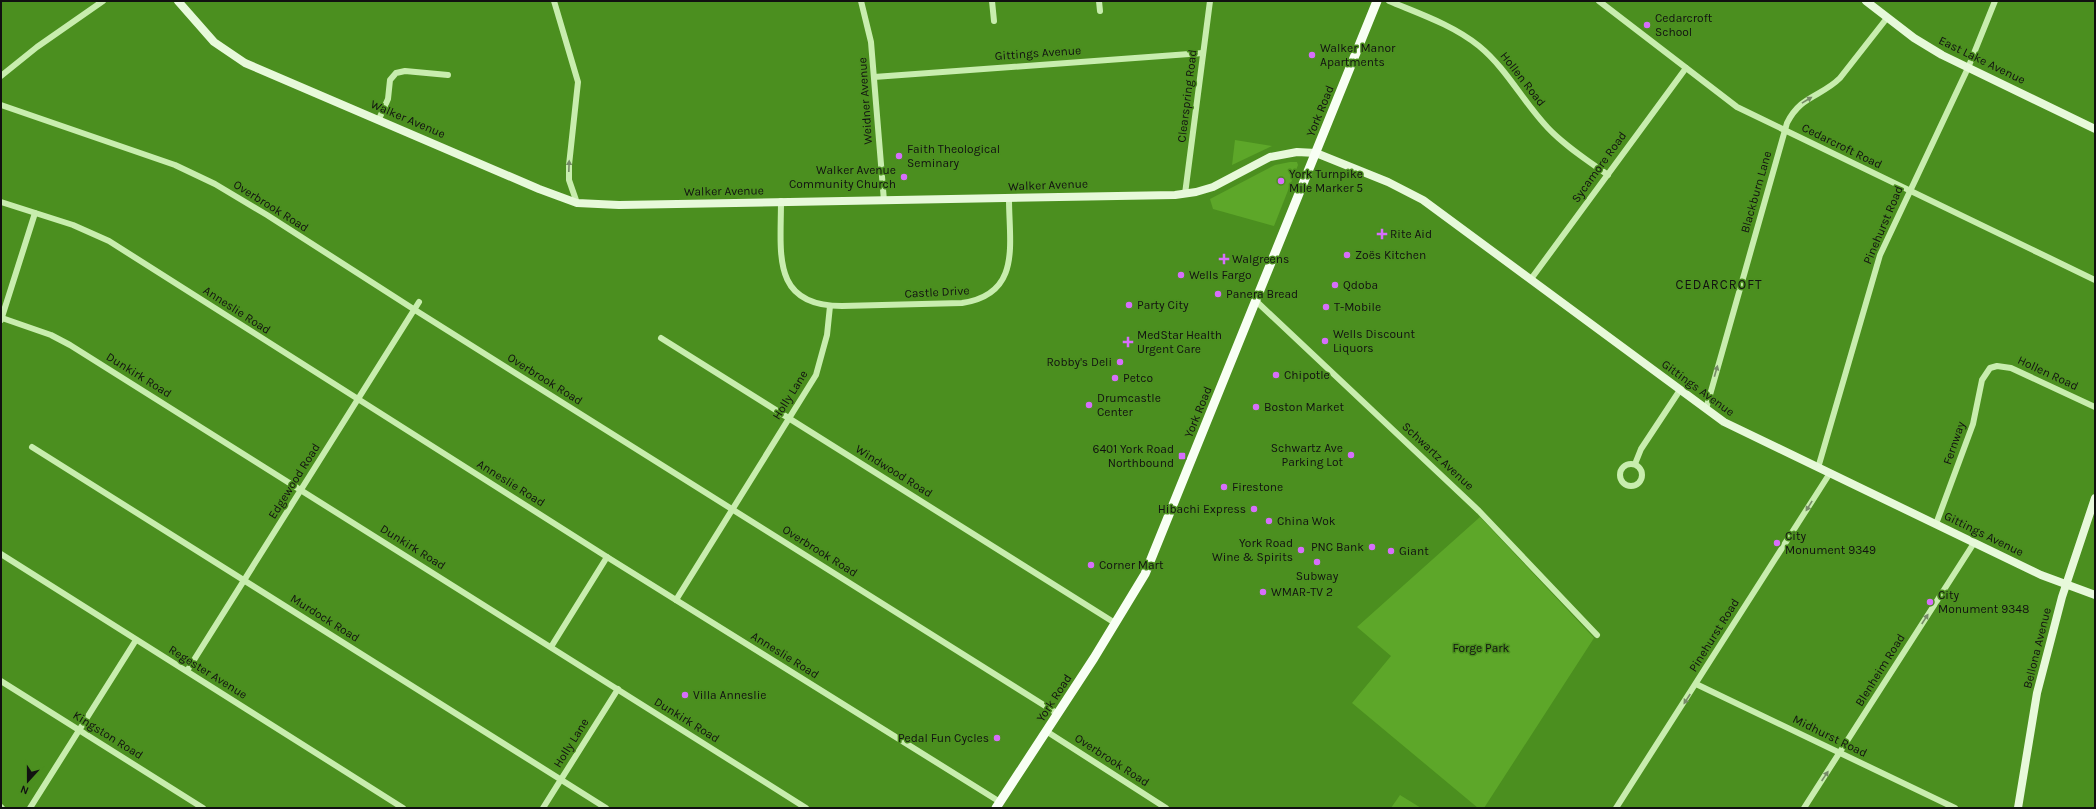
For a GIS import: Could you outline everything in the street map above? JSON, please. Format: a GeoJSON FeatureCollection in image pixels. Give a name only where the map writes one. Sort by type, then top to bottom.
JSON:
{"type":"FeatureCollection","features":[{"type":"Feature","properties":{"kind":"main road","name":"York Road"},"geometry":{"type":"LineString","coordinates":[[998,805],[1058,714],[1148,569],[1377,1]]}},
{"type":"Feature","properties":{"kind":"street"},"geometry":{"type":"LineString","coordinates":[[1,76],[37,47],[104,1]]}},
{"type":"Feature","properties":{"kind":"street","name":"Walker Avenue"},"geometry":{"type":"LineString","coordinates":[[178,1],[214,42],[234,57],[539,190],[577,203],[619,205],[781,201],[1009,199],[1185,194],[1213,187],[1277,154],[1297,152],[1316,153]]}},
{"type":"Feature","properties":{"kind":"street"},"geometry":{"type":"LineString","coordinates":[[554,1],[578,82],[569,165],[569,180],[577,203]]}},
{"type":"Feature","properties":{"kind":"street","name":"Weidner Avenue"},"geometry":{"type":"LineString","coordinates":[[861,1],[870,32],[884,201]]}},
{"type":"Feature","properties":{"kind":"street"},"geometry":{"type":"LineString","coordinates":[[992,1],[994,21]]}},
{"type":"Feature","properties":{"kind":"street"},"geometry":{"type":"LineString","coordinates":[[1099,1],[1100,11]]}},
{"type":"Feature","properties":{"kind":"street","name":"Clearspring Road"},"geometry":{"type":"LineString","coordinates":[[1185,194],[1210,1]]}},
{"type":"Feature","properties":{"kind":"street","name":"Hollen Road"},"geometry":{"type":"LineString","coordinates":[[1389,1],[1451,27],[1479,46],[1508,75],[1548,128],[1578,154],[1608,175]]}},
{"type":"Feature","properties":{"kind":"street","name":"Cedarcroft Road"},"geometry":{"type":"LineString","coordinates":[[1600,1],[1737,107],[2095,280]]}},
{"type":"Feature","properties":{"kind":"street","name":"East Lake Avenue"},"geometry":{"type":"LineString","coordinates":[[1866,1],[1928,47],[1968,68],[2095,129]]}},
{"type":"Feature","properties":{"kind":"street","name":"Pinehurst Road"},"geometry":{"type":"LineString","coordinates":[[1818,468],[1875,269],[1886,240],[1909,190],[1968,68],[1995,1]]}},
{"type":"Feature","properties":{"kind":"street","name":"Blackburn Lane"},"geometry":{"type":"LineString","coordinates":[[1706,409],[1785,130],[1796,109],[1802,103],[1836,82],[1887,18]]}},
{"type":"Feature","properties":{"kind":"street","name":"Gittings Avenue"},"geometry":{"type":"LineString","coordinates":[[874,77],[1204,53]]}},
{"type":"Feature","properties":{"kind":"street","name":"Sycamore Road"},"geometry":{"type":"LineString","coordinates":[[1531,279],[1686,68]]}},
{"type":"Feature","properties":{"kind":"street"},"geometry":{"type":"LineString","coordinates":[[379,119],[388,99],[390,80],[396,73],[405,71],[448,76]]}},
{"type":"Feature","properties":{"kind":"street","name":"Overbrook Road"},"geometry":{"type":"LineString","coordinates":[[1,105],[175,165],[203,178],[267,215],[415,310],[1058,714]]}},
{"type":"Feature","properties":{"kind":"street","name":"Gittings Avenue"},"geometry":{"type":"LineString","coordinates":[[1316,153],[1406,190],[1531,279],[1724,422],[1974,543],[2066,585],[2095,595]]}},
{"type":"Feature","properties":{"kind":"street","name":"Castle Drive"},"geometry":{"type":"LineString","coordinates":[[830,306],[962,302],[976,301],[988,295],[1005,277],[1009,264],[1009,199]]}},
{"type":"Feature","properties":{"kind":"street"},"geometry":{"type":"LineString","coordinates":[[781,201],[781,253],[784,272],[788,283],[806,299],[823,306],[830,306]]}},
{"type":"Feature","properties":{"kind":"street","name":"Anneslie Road"},"geometry":{"type":"LineString","coordinates":[[1,202],[73,225],[109,241],[998,805]]}},
{"type":"Feature","properties":{"kind":"street"},"geometry":{"type":"LineString","coordinates":[[2,320],[35,213]]}},
{"type":"Feature","properties":{"kind":"street","name":"Schwartz Avenue"},"geometry":{"type":"LineString","coordinates":[[1256,301],[1479,511],[1597,635]]}},
{"type":"Feature","properties":{"kind":"street","name":"Edgewood Road"},"geometry":{"type":"LineString","coordinates":[[187,671],[419,302]]}},
{"type":"Feature","properties":{"kind":"street","name":"Holly Lane"},"geometry":{"type":"LineString","coordinates":[[676,600],[819,368],[827,335],[830,306]]}},
{"type":"Feature","properties":{"kind":"street","name":"Dunkirk Road"},"geometry":{"type":"LineString","coordinates":[[2,320],[52,335],[70,345],[806,808]]}},
{"type":"Feature","properties":{"kind":"street","name":"Windwood Road"},"geometry":{"type":"LineString","coordinates":[[661,338],[1115,623]]}},
{"type":"Feature","properties":{"kind":"street","name":"Hollen Road"},"geometry":{"type":"LineString","coordinates":[[1990,368],[1997,366],[2011,368],[2095,407]]}},
{"type":"Feature","properties":{"kind":"street","name":"Fernway"},"geometry":{"type":"LineString","coordinates":[[1936,524],[1973,424],[1982,380],[1990,368]]}},
{"type":"Feature","properties":{"kind":"street"},"geometry":{"type":"LineString","coordinates":[[1635,464],[1641,449],[1680,390]]}},
{"type":"Feature","properties":{"kind":"street","name":"Murdock Road"},"geometry":{"type":"LineString","coordinates":[[32,447],[606,808]]}},
{"type":"Feature","properties":{"kind":"street","name":"Pinehurst Road"},"geometry":{"type":"LineString","coordinates":[[1616,808],[1830,473]]}},
{"type":"Feature","properties":{"kind":"street","name":"Bellona Avenue"},"geometry":{"type":"LineString","coordinates":[[2018,808],[2034,707],[2066,585],[2095,498]]}},
{"type":"Feature","properties":{"kind":"street","name":"Blenheim Road"},"geometry":{"type":"LineString","coordinates":[[1804,808],[1974,543]]}},
{"type":"Feature","properties":{"kind":"street","name":"Regester Avenue"},"geometry":{"type":"LineString","coordinates":[[1,554],[403,808]]}},
{"type":"Feature","properties":{"kind":"street"},"geometry":{"type":"LineString","coordinates":[[551,647],[607,557]]}},
{"type":"Feature","properties":{"kind":"street"},"geometry":{"type":"LineString","coordinates":[[30,808],[136,640]]}},
{"type":"Feature","properties":{"kind":"street","name":"Kingston Road"},"geometry":{"type":"LineString","coordinates":[[1,681],[203,808]]}},
{"type":"Feature","properties":{"kind":"street","name":"Midhurst Road"},"geometry":{"type":"LineString","coordinates":[[1696,684],[1955,808]]}},
{"type":"Feature","properties":{"kind":"street","name":"Holly Lane"},"geometry":{"type":"LineString","coordinates":[[543,808],[618,689]]}},
{"type":"Feature","properties":{"kind":"street","name":"Overbrook Road"},"geometry":{"type":"LineString","coordinates":[[1046,731],[1166,808]]}},
{"type":"Feature","properties":{"kind":"green space"},"geometry":{"type":"Polygon","coordinates":[[[1235,140],[1272,146],[1232,165],[1235,140]]]}},
{"type":"Feature","properties":{"kind":"green space"},"geometry":{"type":"Polygon","coordinates":[[[1297,162],[1298,165],[1274,226],[1213,209],[1210,199],[1275,165],[1297,162]]]}},
{"type":"Feature","properties":{"kind":"green space","name":"Forge Park"},"geometry":{"type":"Polygon","coordinates":[[[1480,517],[1594,638],[1484,808],[1478,808],[1352,703],[1391,656],[1357,627],[1480,517]]]}},
{"type":"Feature","properties":{"kind":"green space"},"geometry":{"type":"Polygon","coordinates":[[[1400,795],[1421,808],[1391,808],[1400,795]]]}},
{"type":"Feature","properties":{"kind":"place","name":"Cedarcroft School"},"geometry":{"type":"Point","coordinates":[1647,25]}},
{"type":"Feature","properties":{"kind":"place","name":"Walker Manor Apartments"},"geometry":{"type":"Point","coordinates":[1312,55]}},
{"type":"Feature","properties":{"kind":"place","name":"Faith Theological Seminary"},"geometry":{"type":"Point","coordinates":[899,156]}},
{"type":"Feature","properties":{"kind":"place","name":"Walker Avenue Community Church"},"geometry":{"type":"Point","coordinates":[904,177]}},
{"type":"Feature","properties":{"kind":"place","name":"York Turnpike Mile Marker 5"},"geometry":{"type":"Point","coordinates":[1281,181]}},
{"type":"Feature","properties":{"kind":"place","name":"Rite Aid"},"geometry":{"type":"Point","coordinates":[1382,234]}},
{"type":"Feature","properties":{"kind":"place","name":"Zoës Kitchen"},"geometry":{"type":"Point","coordinates":[1347,255]}},
{"type":"Feature","properties":{"kind":"place","name":"Walgreens"},"geometry":{"type":"Point","coordinates":[1224,259]}},
{"type":"Feature","properties":{"kind":"place","name":"Wells Fargo"},"geometry":{"type":"Point","coordinates":[1181,275]}},
{"type":"Feature","properties":{"kind":"place","name":"Qdoba"},"geometry":{"type":"Point","coordinates":[1335,285]}},
{"type":"Feature","properties":{"kind":"place","name":"Panera Bread"},"geometry":{"type":"Point","coordinates":[1218,294]}},
{"type":"Feature","properties":{"kind":"place","name":"Party City"},"geometry":{"type":"Point","coordinates":[1129,305]}},
{"type":"Feature","properties":{"kind":"place","name":"T-Mobile"},"geometry":{"type":"Point","coordinates":[1326,307]}},
{"type":"Feature","properties":{"kind":"place","name":"Wells Discount Liquors"},"geometry":{"type":"Point","coordinates":[1325,341]}},
{"type":"Feature","properties":{"kind":"place","name":"MedStar Health Urgent Care"},"geometry":{"type":"Point","coordinates":[1128,342]}},
{"type":"Feature","properties":{"kind":"place","name":"Robby's Deli"},"geometry":{"type":"Point","coordinates":[1120,362]}},
{"type":"Feature","properties":{"kind":"place","name":"Chipotle"},"geometry":{"type":"Point","coordinates":[1276,375]}},
{"type":"Feature","properties":{"kind":"place","name":"Petco"},"geometry":{"type":"Point","coordinates":[1115,378]}},
{"type":"Feature","properties":{"kind":"place","name":"Drumcastle Center"},"geometry":{"type":"Point","coordinates":[1089,405]}},
{"type":"Feature","properties":{"kind":"place","name":"Boston Market"},"geometry":{"type":"Point","coordinates":[1256,407]}},
{"type":"Feature","properties":{"kind":"place","name":"Schwartz Ave Parking Lot"},"geometry":{"type":"Point","coordinates":[1351,455]}},
{"type":"Feature","properties":{"kind":"place","name":"6401 York Road Northbound"},"geometry":{"type":"Point","coordinates":[1182,456]}},
{"type":"Feature","properties":{"kind":"place","name":"Firestone"},"geometry":{"type":"Point","coordinates":[1224,487]}},
{"type":"Feature","properties":{"kind":"place","name":"Hibachi Express"},"geometry":{"type":"Point","coordinates":[1254,509]}},
{"type":"Feature","properties":{"kind":"place","name":"China Wok"},"geometry":{"type":"Point","coordinates":[1269,521]}},
{"type":"Feature","properties":{"kind":"place","name":"City Monument 9349"},"geometry":{"type":"Point","coordinates":[1777,543]}},
{"type":"Feature","properties":{"kind":"place","name":"PNC Bank"},"geometry":{"type":"Point","coordinates":[1372,547]}},
{"type":"Feature","properties":{"kind":"place","name":"York Road Wine & Spirits"},"geometry":{"type":"Point","coordinates":[1301,550]}},
{"type":"Feature","properties":{"kind":"place","name":"Giant"},"geometry":{"type":"Point","coordinates":[1391,551]}},
{"type":"Feature","properties":{"kind":"place","name":"Subway"},"geometry":{"type":"Point","coordinates":[1317,562]}},
{"type":"Feature","properties":{"kind":"place","name":"Corner Mart"},"geometry":{"type":"Point","coordinates":[1091,565]}},
{"type":"Feature","properties":{"kind":"place","name":"WMAR-TV 2"},"geometry":{"type":"Point","coordinates":[1263,592]}},
{"type":"Feature","properties":{"kind":"place","name":"City Monument 9348"},"geometry":{"type":"Point","coordinates":[1930,602]}},
{"type":"Feature","properties":{"kind":"place","name":"Villa Anneslie"},"geometry":{"type":"Point","coordinates":[685,695]}},
{"type":"Feature","properties":{"kind":"place","name":"Pedal Fun Cycles"},"geometry":{"type":"Point","coordinates":[997,738]}},
{"type":"Feature","properties":{"kind":"district","name":"CEDARCROFT"},"geometry":{"type":"Point","coordinates":[1719,284]}}]}
